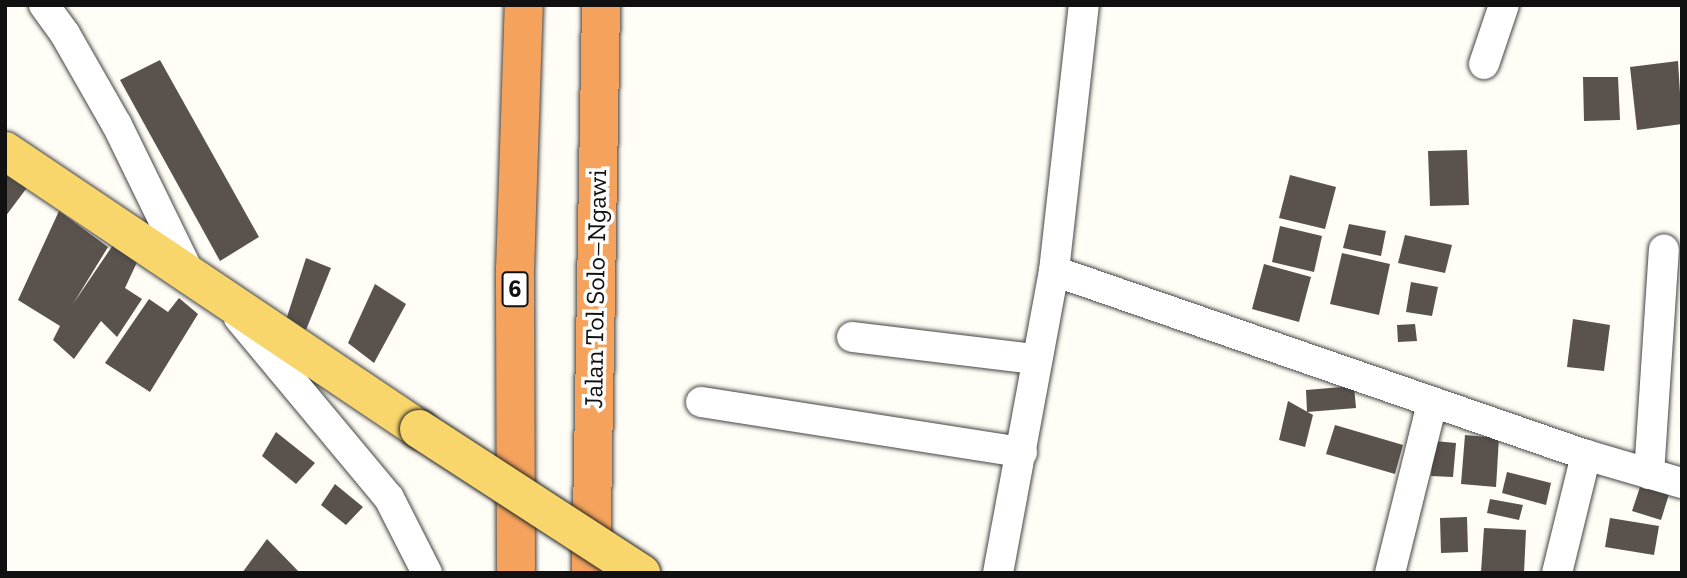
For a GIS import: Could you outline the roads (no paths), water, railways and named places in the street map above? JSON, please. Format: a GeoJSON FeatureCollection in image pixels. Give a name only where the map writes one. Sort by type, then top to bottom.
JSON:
{"type":"FeatureCollection","features":[{"type":"Feature","properties":{"kind":"highway","name":"6"},"geometry":{"type":"LineString","coordinates":[[516,573],[515,270],[524,5]]}},
{"type":"Feature","properties":{"kind":"highway","name":"Jalan Tol Solo–Ngawi"},"geometry":{"type":"LineString","coordinates":[[591,573],[601,5]]}},
{"type":"Feature","properties":{"kind":"main road"},"geometry":{"type":"LineString","coordinates":[[5,151],[227,302],[641,573]]}},
{"type":"Feature","properties":{"kind":"street"},"geometry":{"type":"LineString","coordinates":[[44,5],[65,34],[117,125],[190,276]]}},
{"type":"Feature","properties":{"kind":"street"},"geometry":{"type":"LineString","coordinates":[[998,573],[1022,452],[1035,359],[1054,271],[1084,5]]}},
{"type":"Feature","properties":{"kind":"street"},"geometry":{"type":"LineString","coordinates":[[1484,64],[1504,5]]}},
{"type":"Feature","properties":{"kind":"street"},"geometry":{"type":"LineString","coordinates":[[1649,474],[1664,249]]}},
{"type":"Feature","properties":{"kind":"street"},"geometry":{"type":"LineString","coordinates":[[1054,271],[1586,455],[1682,483]]}},
{"type":"Feature","properties":{"kind":"street"},"geometry":{"type":"LineString","coordinates":[[227,302],[389,498],[427,573]]}},
{"type":"Feature","properties":{"kind":"street"},"geometry":{"type":"LineString","coordinates":[[852,337],[1035,359]]}},
{"type":"Feature","properties":{"kind":"street"},"geometry":{"type":"LineString","coordinates":[[701,402],[1022,452]]}},
{"type":"Feature","properties":{"kind":"street"},"geometry":{"type":"LineString","coordinates":[[1390,573],[1432,403]]}},
{"type":"Feature","properties":{"kind":"street"},"geometry":{"type":"LineString","coordinates":[[1557,573],[1586,455]]}}]}
